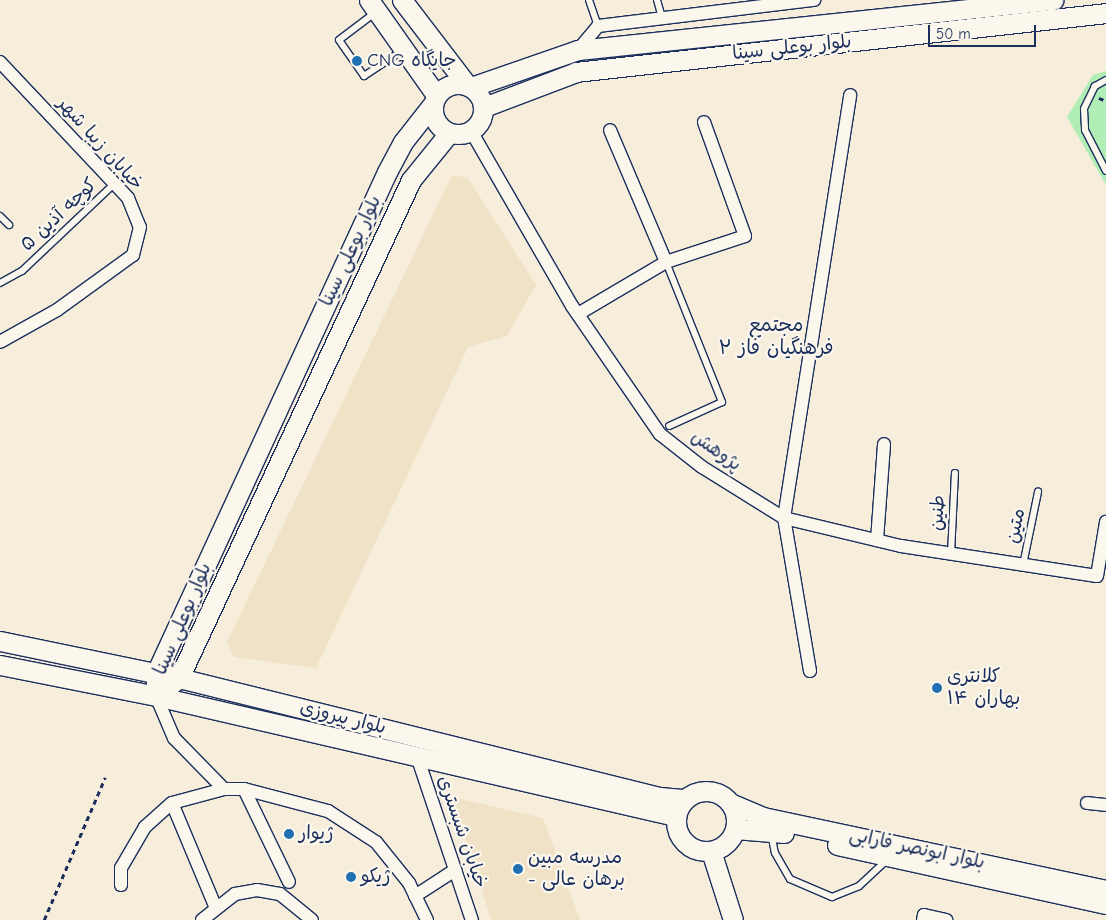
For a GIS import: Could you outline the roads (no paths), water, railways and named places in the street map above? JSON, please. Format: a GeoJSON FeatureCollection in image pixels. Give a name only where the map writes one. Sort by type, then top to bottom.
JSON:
{"type":"FeatureCollection","features":[{"type":"Feature","properties":{"kind":"street"},"geometry":{"type":"LineString","coordinates":[[373,6],[405,49],[434,100],[436,122],[449,133],[471,131],[484,107],[402,0]]}},
{"type":"Feature","properties":{"kind":"street"},"geometry":{"type":"LineString","coordinates":[[578,50],[598,26],[814,0]]}},
{"type":"Feature","properties":{"kind":"street","name":"بلوار بوعلی سینا"},"geometry":{"type":"LineString","coordinates":[[469,86],[578,50],[1054,0]]}},
{"type":"Feature","properties":{"kind":"street","name":"بلوار بوعلی سینا"},"geometry":{"type":"LineString","coordinates":[[484,107],[576,72],[1104,9]]}},
{"type":"Feature","properties":{"kind":"street","name":"خیابان زیبا شهر"},"geometry":{"type":"LineString","coordinates":[[0,62],[128,198],[140,227],[133,255],[57,310],[0,342]]}},
{"type":"Feature","properties":{"kind":"street"},"geometry":{"type":"LineString","coordinates":[[434,100],[456,83],[469,86]]}},
{"type":"Feature","properties":{"kind":"street"},"geometry":{"type":"LineString","coordinates":[[810,671],[784,518],[850,95]]}},
{"type":"Feature","properties":{"kind":"street","name":"بلوار بوعلی سینا"},"geometry":{"type":"LineString","coordinates":[[156,696],[156,673],[387,172],[403,142],[434,100]]}},
{"type":"Feature","properties":{"kind":"street"},"geometry":{"type":"LineString","coordinates":[[578,314],[666,262],[745,236],[704,122]]}},
{"type":"Feature","properties":{"kind":"street"},"geometry":{"type":"LineString","coordinates":[[610,130],[666,262]]}},
{"type":"Feature","properties":{"kind":"street","name":"پژوهش"},"geometry":{"type":"LineString","coordinates":[[471,131],[578,314],[660,434],[702,467],[784,518],[877,540],[951,554],[1023,567],[1097,576],[1106,522]]}},
{"type":"Feature","properties":{"kind":"street","name":"بلوار بوعلی سینا"},"geometry":{"type":"LineString","coordinates":[[156,696],[179,678],[411,180],[449,133]]}},
{"type":"Feature","properties":{"kind":"street"},"geometry":{"type":"LineString","coordinates":[[877,540],[884,444]]}},
{"type":"Feature","properties":{"kind":"street","name":"بلوار پیروزی"},"geometry":{"type":"LineString","coordinates":[[0,641],[179,678],[660,797],[685,798]]}},
{"type":"Feature","properties":{"kind":"street","name":"بلوار پیروزی"},"geometry":{"type":"LineString","coordinates":[[0,666],[156,696],[676,816]]}},
{"type":"Feature","properties":{"kind":"street"},"geometry":{"type":"LineString","coordinates":[[156,696],[174,738],[224,789]]}},
{"type":"Feature","properties":{"kind":"street","name":"خیابان شبستری"},"geometry":{"type":"LineString","coordinates":[[416,756],[472,920]]}},
{"type":"Feature","properties":{"kind":"street"},"geometry":{"type":"LineString","coordinates":[[121,884],[121,868],[144,827],[172,803],[224,789],[244,789],[328,811],[376,842],[415,896],[427,920]]}},
{"type":"Feature","properties":{"kind":"street"},"geometry":{"type":"LineString","coordinates":[[244,789],[289,882]]}},
{"type":"Feature","properties":{"kind":"street"},"geometry":{"type":"LineString","coordinates":[[708,791],[730,803],[735,829],[730,839],[712,851],[689,846],[676,827],[676,816],[685,798],[708,791]]}},
{"type":"Feature","properties":{"kind":"street"},"geometry":{"type":"LineString","coordinates":[[172,803],[215,906]]}},
{"type":"Feature","properties":{"kind":"street","name":"بلوار ابونصر فارابی"},"geometry":{"type":"LineString","coordinates":[[730,803],[763,817],[890,851],[1106,904]]}},
{"type":"Feature","properties":{"kind":"street"},"geometry":{"type":"LineString","coordinates":[[1087,803],[1106,805]]}},
{"type":"Feature","properties":{"kind":"street","name":"بلوار ابونصر فارابی"},"geometry":{"type":"LineString","coordinates":[[735,829],[770,830],[1106,890]]}},
{"type":"Feature","properties":{"kind":"street"},"geometry":{"type":"LineString","coordinates":[[712,851],[733,920]]}},
{"type":"Feature","properties":{"kind":"street"},"geometry":{"type":"LineString","coordinates":[[415,896],[455,870]]}},
{"type":"Feature","properties":{"kind":"street"},"geometry":{"type":"LineString","coordinates":[[202,920],[215,906],[235,894],[257,890],[280,894],[312,920]]}},
{"type":"Feature","properties":{"kind":"street"},"geometry":{"type":"LineString","coordinates":[[923,920],[924,915],[946,920]]}},
{"type":"Feature","properties":{"kind":"lane"},"geometry":{"type":"LineString","coordinates":[[589,0],[598,26]]}},
{"type":"Feature","properties":{"kind":"lane"},"geometry":{"type":"LineString","coordinates":[[657,0],[662,17]]}},
{"type":"Feature","properties":{"kind":"lane"},"geometry":{"type":"LineString","coordinates":[[373,6],[338,40],[364,76],[405,49]]}},
{"type":"Feature","properties":{"kind":"lane"},"geometry":{"type":"LineString","coordinates":[[1106,80],[1096,86],[1084,108],[1085,130],[1106,171]]}},
{"type":"Feature","properties":{"kind":"lane","name":"کوچه آذین ۵"},"geometry":{"type":"LineString","coordinates":[[0,283],[22,271],[114,184]]}},
{"type":"Feature","properties":{"kind":"lane"},"geometry":{"type":"LineString","coordinates":[[0,216],[8,225]]}},
{"type":"Feature","properties":{"kind":"lane"},"geometry":{"type":"LineString","coordinates":[[666,262],[722,402],[669,426]]}},
{"type":"Feature","properties":{"kind":"lane","name":"طنین"},"geometry":{"type":"LineString","coordinates":[[951,554],[956,473]]}},
{"type":"Feature","properties":{"kind":"lane","name":"متین"},"geometry":{"type":"LineString","coordinates":[[1023,567],[1038,492]]}},
{"type":"Feature","properties":{"kind":"lane"},"geometry":{"type":"LineString","coordinates":[[770,830],[774,853],[790,879],[832,897],[859,886],[890,851]]}},
{"type":"Feature","properties":{"kind":"place","name":"CNG جایگاه"},"geometry":{"type":"Point","coordinates":[357,61]}},
{"type":"Feature","properties":{"kind":"place","name":"کلانتری ۱۴ بهاران"},"geometry":{"type":"Point","coordinates":[937,688]}},
{"type":"Feature","properties":{"kind":"place","name":"ژیوار"},"geometry":{"type":"Point","coordinates":[289,834]}},
{"type":"Feature","properties":{"kind":"place","name":"مدرسه مبین - برهان عالی"},"geometry":{"type":"Point","coordinates":[518,869]}},
{"type":"Feature","properties":{"kind":"place","name":"ژیکو"},"geometry":{"type":"Point","coordinates":[351,877]}},
{"type":"Feature","properties":{"kind":"district","name":"مجتمع فرهنگیان فاز ۲"},"geometry":{"type":"Point","coordinates":[776,336]}}]}
